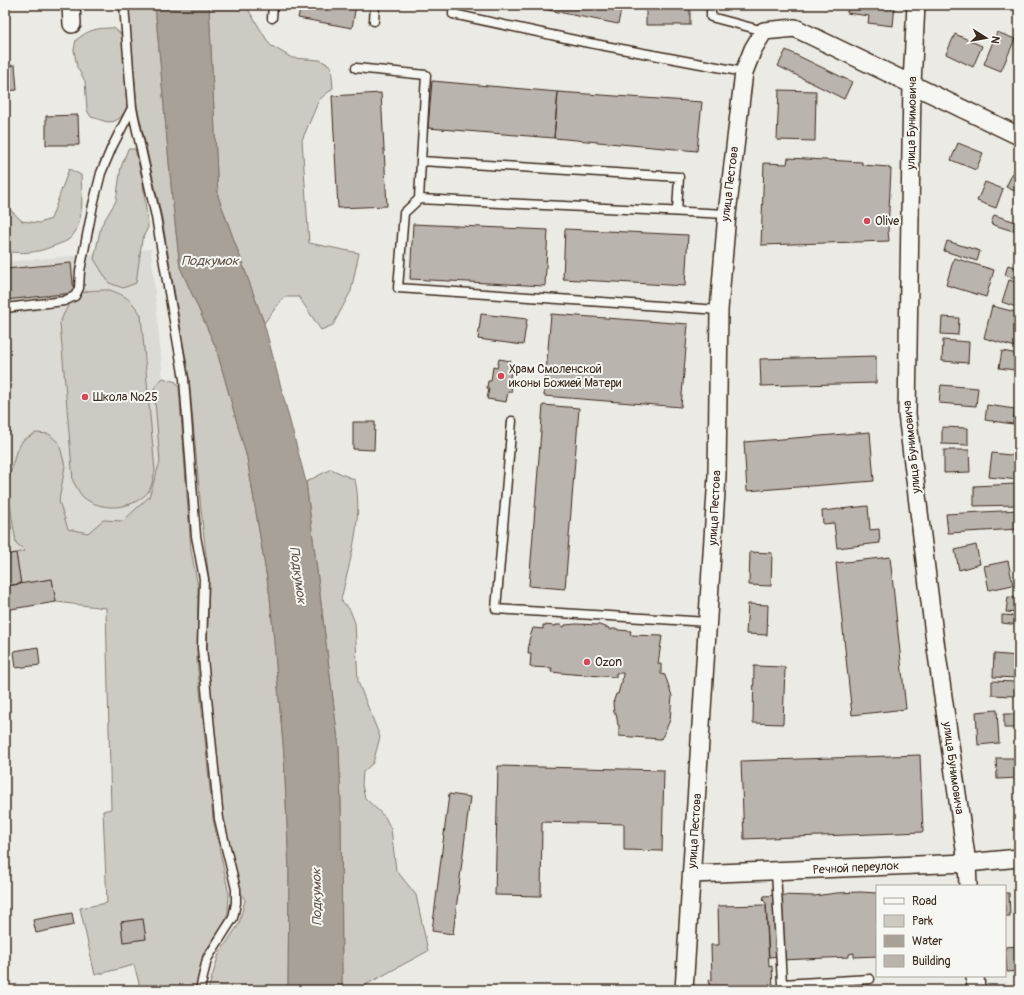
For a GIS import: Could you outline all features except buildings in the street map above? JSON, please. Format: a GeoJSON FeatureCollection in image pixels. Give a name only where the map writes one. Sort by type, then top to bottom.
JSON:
{"type":"FeatureCollection","features":[{"type":"Feature","properties":{"kind":"street"},"geometry":{"type":"LineString","coordinates":[[71,5],[72,24]]}},
{"type":"Feature","properties":{"kind":"street","name":"улица Бунимовича"},"geometry":{"type":"LineString","coordinates":[[916,5],[912,83],[907,414],[934,634],[967,863],[968,885]]}},
{"type":"Feature","properties":{"kind":"street"},"geometry":{"type":"LineString","coordinates":[[764,31],[795,28],[912,83],[1019,136]]}},
{"type":"Feature","properties":{"kind":"street","name":"улица Пестова"},"geometry":{"type":"LineString","coordinates":[[684,990],[717,476],[719,310],[726,214],[744,72],[753,48],[764,31]]}},
{"type":"Feature","properties":{"kind":"street","name":"Речной переулок"},"geometry":{"type":"LineString","coordinates":[[692,874],[967,863],[1019,858]]}},
{"type":"Feature","properties":{"kind":"street"},"geometry":{"type":"LineString","coordinates":[[975,977],[976,990]]}},
{"type":"Feature","properties":{"kind":"lane"},"geometry":{"type":"LineString","coordinates":[[124,5],[132,108],[156,217],[184,379],[196,536],[204,579],[202,648],[218,811],[236,889],[236,903],[233,918],[207,959],[200,990]]}},
{"type":"Feature","properties":{"kind":"lane"},"geometry":{"type":"LineString","coordinates":[[272,18],[273,5]]}},
{"type":"Feature","properties":{"kind":"lane"},"geometry":{"type":"LineString","coordinates":[[374,21],[375,5]]}},
{"type":"Feature","properties":{"kind":"lane"},"geometry":{"type":"LineString","coordinates":[[454,5],[453,14],[584,42],[744,72]]}},
{"type":"Feature","properties":{"kind":"lane"},"geometry":{"type":"LineString","coordinates":[[711,5],[711,17],[764,31]]}},
{"type":"Feature","properties":{"kind":"lane"},"geometry":{"type":"LineString","coordinates":[[356,68],[426,75],[419,199],[404,213],[398,288],[719,310]]}},
{"type":"Feature","properties":{"kind":"lane"},"geometry":{"type":"LineString","coordinates":[[5,308],[64,302],[75,296],[80,288],[80,271],[101,172],[132,108]]}},
{"type":"Feature","properties":{"kind":"lane"},"geometry":{"type":"LineString","coordinates":[[421,161],[679,177],[677,211]]}},
{"type":"Feature","properties":{"kind":"lane"},"geometry":{"type":"LineString","coordinates":[[419,199],[726,214]]}},
{"type":"Feature","properties":{"kind":"lane"},"geometry":{"type":"LineString","coordinates":[[512,421],[496,609],[708,622]]}},
{"type":"Feature","properties":{"kind":"lane"},"geometry":{"type":"LineString","coordinates":[[776,871],[782,984],[870,979]]}},
{"type":"Feature","properties":{"kind":"shaded area","name":"Школа №25"},"geometry":{"type":"Polygon","coordinates":[[[151,249],[177,532],[5,555],[5,262],[151,249]]]}},
{"type":"Feature","properties":{"kind":"green space"},"geometry":{"type":"Polygon","coordinates":[[[128,5],[155,5],[172,196],[180,267],[216,348],[247,458],[270,597],[284,755],[289,871],[288,990],[208,990],[219,954],[239,924],[245,900],[237,885],[223,818],[207,656],[209,580],[189,378],[162,218],[137,106],[128,5]]]}},
{"type":"Feature","properties":{"kind":"green space"},"geometry":{"type":"Polygon","coordinates":[[[209,5],[250,5],[249,11],[270,45],[292,58],[320,60],[331,66],[333,88],[319,100],[302,140],[309,243],[359,253],[351,291],[333,325],[321,330],[299,297],[284,297],[264,323],[218,196],[209,5]]]}},
{"type":"Feature","properties":{"kind":"green space"},"geometry":{"type":"Polygon","coordinates":[[[103,28],[114,28],[121,34],[125,42],[128,100],[123,115],[117,120],[109,122],[91,117],[87,110],[85,81],[77,67],[74,50],[76,40],[85,33],[103,28]]]}},
{"type":"Feature","properties":{"kind":"green space"},"geometry":{"type":"Polygon","coordinates":[[[128,149],[135,149],[143,183],[148,227],[142,240],[136,283],[123,288],[109,283],[94,259],[101,226],[116,201],[121,167],[128,149]]]}},
{"type":"Feature","properties":{"kind":"green space"},"geometry":{"type":"Polygon","coordinates":[[[69,169],[81,175],[82,191],[80,219],[73,234],[68,240],[40,251],[22,253],[5,251],[5,205],[22,221],[39,223],[51,219],[69,169]]]}},
{"type":"Feature","properties":{"kind":"green space"},"geometry":{"type":"Polygon","coordinates":[[[96,290],[110,290],[121,294],[135,306],[141,315],[155,471],[149,490],[142,498],[117,507],[108,507],[90,502],[83,497],[73,481],[60,323],[64,313],[73,299],[82,293],[96,290]]]}},
{"type":"Feature","properties":{"kind":"green space"},"geometry":{"type":"Polygon","coordinates":[[[163,378],[176,382],[179,388],[191,550],[198,587],[197,661],[213,819],[229,894],[228,912],[224,925],[203,954],[196,990],[141,990],[134,965],[95,975],[80,908],[107,903],[103,811],[111,809],[106,608],[56,602],[52,579],[21,584],[16,553],[25,551],[16,543],[7,486],[16,452],[23,440],[36,433],[49,434],[59,443],[65,466],[59,501],[68,529],[88,533],[103,520],[123,521],[149,497],[160,462],[154,388],[163,378]],[[143,919],[121,922],[123,942],[146,939],[143,919]]]}},
{"type":"Feature","properties":{"kind":"green space"},"geometry":{"type":"Polygon","coordinates":[[[331,469],[355,480],[357,495],[357,525],[341,600],[350,610],[355,623],[358,682],[380,737],[373,763],[363,772],[362,785],[365,798],[385,817],[391,829],[396,870],[416,895],[428,951],[357,990],[342,990],[341,803],[339,748],[306,482],[331,469]]]}},
{"type":"Feature","properties":{"kind":"water","name":"Подкумок"},"geometry":{"type":"Polygon","coordinates":[[[155,5],[209,5],[218,196],[264,323],[306,482],[339,748],[341,803],[342,990],[288,990],[289,871],[284,755],[270,597],[247,458],[216,348],[180,267],[172,196],[155,5]]]}},
{"type":"Feature","properties":{"kind":"place","name":"Olive"},"geometry":{"type":"Point","coordinates":[867,221]}},
{"type":"Feature","properties":{"kind":"place","name":"Храм Смоленской иконы Божией Матери"},"geometry":{"type":"Point","coordinates":[501,376]}},
{"type":"Feature","properties":{"kind":"place","name":"Школа №25"},"geometry":{"type":"Point","coordinates":[85,397]}},
{"type":"Feature","properties":{"kind":"place","name":"Ozon"},"geometry":{"type":"Point","coordinates":[587,662]}}]}
